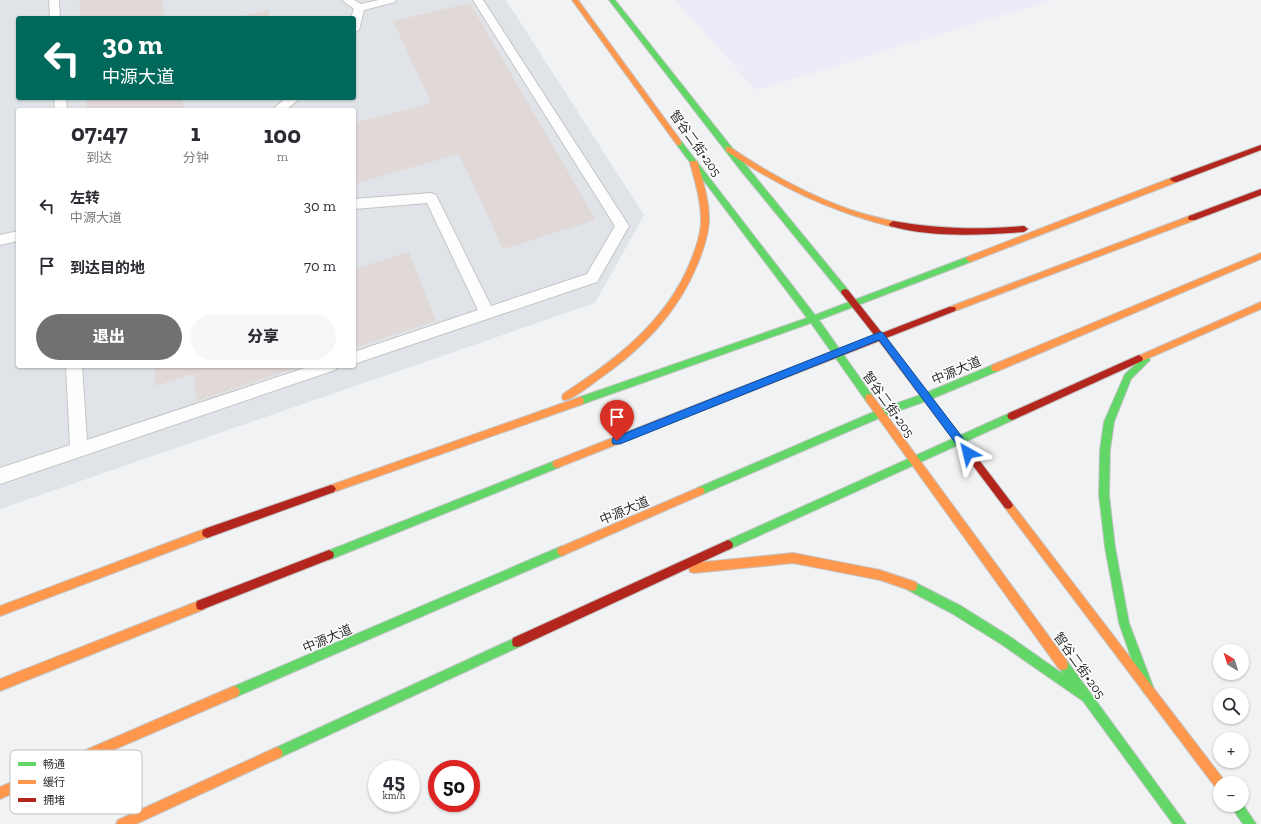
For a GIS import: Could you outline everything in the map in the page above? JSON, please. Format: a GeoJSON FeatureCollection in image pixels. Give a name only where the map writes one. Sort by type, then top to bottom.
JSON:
{"type":"FeatureCollection","features":[{"type":"Feature","properties":{"kind":"main road","name":"智谷二街•205"},"geometry":{"type":"LineString","coordinates":[[575,0],[694,163],[813,319],[913,460],[1180,824]]}},
{"type":"Feature","properties":{"kind":"main road","name":"智谷二街•205"},"geometry":{"type":"LineString","coordinates":[[612,0],[728,149],[880,336],[1214,776]]}},
{"type":"Feature","properties":{"kind":"main road"},"geometry":{"type":"LineString","coordinates":[[0,611],[220,528],[813,319],[1261,147]]}},
{"type":"Feature","properties":{"kind":"main road"},"geometry":{"type":"LineString","coordinates":[[728,149],[789,188],[843,211],[871,220],[906,227],[994,233],[1059,224]]}},
{"type":"Feature","properties":{"kind":"main road"},"geometry":{"type":"LineString","coordinates":[[536,417],[627,355],[648,337],[676,300],[696,260],[706,219],[694,163]]}},
{"type":"Feature","properties":{"kind":"main road"},"geometry":{"type":"LineString","coordinates":[[0,686],[880,336],[1261,192]]}},
{"type":"Feature","properties":{"kind":"main road","name":"中源大道"},"geometry":{"type":"LineString","coordinates":[[100,750],[881,413],[926,397],[1261,256]]}},
{"type":"Feature","properties":{"kind":"main road"},"geometry":{"type":"LineString","coordinates":[[122,824],[913,460],[1261,305]]}},
{"type":"Feature","properties":{"kind":"main road"},"geometry":{"type":"LineString","coordinates":[[1148,689],[1124,623],[1110,547],[1104,495],[1104,450],[1109,422],[1128,377],[1153,354]]}},
{"type":"Feature","properties":{"kind":"main road"},"geometry":{"type":"LineString","coordinates":[[675,570],[793,558],[880,575],[916,588],[957,610],[1011,644],[1088,698]]}},
{"type":"Feature","properties":{"kind":"main road","name":"中源大道"},"geometry":{"type":"LineString","coordinates":[[0,793],[10,789]]}},
{"type":"Feature","properties":{"kind":"main road"},"geometry":{"type":"LineString","coordinates":[[1241,812],[1250,824]]}},
{"type":"Feature","properties":{"kind":"lane"},"geometry":{"type":"LineString","coordinates":[[54,0],[56,16]]}},
{"type":"Feature","properties":{"kind":"lane"},"geometry":{"type":"LineString","coordinates":[[347,0],[359,8],[391,0]]}},
{"type":"Feature","properties":{"kind":"lane"},"geometry":{"type":"LineString","coordinates":[[356,357],[592,278],[622,226],[478,0]]}},
{"type":"Feature","properties":{"kind":"lane"},"geometry":{"type":"LineString","coordinates":[[356,21],[359,8]]}},
{"type":"Feature","properties":{"kind":"lane"},"geometry":{"type":"LineString","coordinates":[[281,108],[291,100]]}},
{"type":"Feature","properties":{"kind":"lane"},"geometry":{"type":"LineString","coordinates":[[356,204],[430,198],[487,314]]}},
{"type":"Feature","properties":{"kind":"lane"},"geometry":{"type":"LineString","coordinates":[[0,240],[16,236]]}},
{"type":"Feature","properties":{"kind":"lane"},"geometry":{"type":"LineString","coordinates":[[74,368],[79,450]]}},
{"type":"Feature","properties":{"kind":"lane"},"geometry":{"type":"LineString","coordinates":[[0,476],[324,368]]}},
{"type":"Feature","properties":{"kind":"shaded area"},"geometry":{"type":"Polygon","coordinates":[[[0,0],[506,0],[644,215],[595,303],[0,509],[0,0]]]}},
{"type":"Feature","properties":{"kind":"shaded area"},"geometry":{"type":"Polygon","coordinates":[[[675,0],[1053,0],[756,90],[675,0]]]}},
{"type":"Feature","properties":{"kind":"building"},"geometry":{"type":"Polygon","coordinates":[[[79,0],[162,0],[165,16],[81,16],[79,0]]]}},
{"type":"Feature","properties":{"kind":"building"},"geometry":{"type":"Polygon","coordinates":[[[470,3],[596,220],[503,249],[459,154],[356,183],[356,122],[431,103],[393,21],[470,3]]]}},
{"type":"Feature","properties":{"kind":"building"},"geometry":{"type":"Polygon","coordinates":[[[268,10],[270,16],[240,16],[268,10]]]}},
{"type":"Feature","properties":{"kind":"building"},"geometry":{"type":"Polygon","coordinates":[[[86,100],[182,100],[184,108],[87,108],[86,100]]]}},
{"type":"Feature","properties":{"kind":"building"},"geometry":{"type":"Polygon","coordinates":[[[409,252],[436,321],[356,347],[356,268],[409,252]]]}},
{"type":"Feature","properties":{"kind":"building"},"geometry":{"type":"Polygon","coordinates":[[[154,368],[295,368],[197,401],[193,374],[156,386],[154,368]]]}},
{"type":"Feature","properties":{"kind":"traffic: fast"},"geometry":{"type":"LineString","coordinates":[[612,0],[741,165],[845,292]]}},
{"type":"Feature","properties":{"kind":"traffic: fast"},"geometry":{"type":"LineString","coordinates":[[679,143],[813,319],[869,398]]}},
{"type":"Feature","properties":{"kind":"traffic: fast"},"geometry":{"type":"LineString","coordinates":[[580,401],[813,319],[970,259]]}},
{"type":"Feature","properties":{"kind":"traffic: fast"},"geometry":{"type":"LineString","coordinates":[[1146,360],[1128,377],[1109,422],[1105,450],[1104,495],[1110,547],[1124,623],[1148,689]]}},
{"type":"Feature","properties":{"kind":"traffic: fast"},"geometry":{"type":"LineString","coordinates":[[700,491],[881,413],[926,397],[995,368]]}},
{"type":"Feature","properties":{"kind":"traffic: fast"},"geometry":{"type":"LineString","coordinates":[[728,545],[1012,416]]}},
{"type":"Feature","properties":{"kind":"traffic: fast"},"geometry":{"type":"LineString","coordinates":[[329,555],[557,464]]}},
{"type":"Feature","properties":{"kind":"traffic: fast"},"geometry":{"type":"LineString","coordinates":[[234,692],[562,551]]}},
{"type":"Feature","properties":{"kind":"traffic: fast"},"geometry":{"type":"LineString","coordinates":[[912,586],[957,610],[1005,640],[1088,698]]}},
{"type":"Feature","properties":{"kind":"traffic: fast"},"geometry":{"type":"LineString","coordinates":[[277,753],[517,642]]}},
{"type":"Feature","properties":{"kind":"traffic: fast"},"geometry":{"type":"LineString","coordinates":[[1063,665],[1180,824]]}},
{"type":"Feature","properties":{"kind":"traffic: fast"},"geometry":{"type":"LineString","coordinates":[[1241,812],[1250,824]]}},
{"type":"Feature","properties":{"kind":"traffic: slow"},"geometry":{"type":"LineString","coordinates":[[575,0],[679,143]]}},
{"type":"Feature","properties":{"kind":"traffic: slow"},"geometry":{"type":"LineString","coordinates":[[728,149],[767,174],[807,195],[827,204],[893,224]]}},
{"type":"Feature","properties":{"kind":"traffic: slow"},"geometry":{"type":"LineString","coordinates":[[566,397],[607,369],[644,337],[661,320],[687,279],[700,246],[705,224],[703,198],[694,163]]}},
{"type":"Feature","properties":{"kind":"traffic: slow"},"geometry":{"type":"LineString","coordinates":[[970,259],[1174,180]]}},
{"type":"Feature","properties":{"kind":"traffic: slow"},"geometry":{"type":"LineString","coordinates":[[952,309],[1192,218]]}},
{"type":"Feature","properties":{"kind":"traffic: slow"},"geometry":{"type":"LineString","coordinates":[[995,368],[1261,256]]}},
{"type":"Feature","properties":{"kind":"traffic: slow"},"geometry":{"type":"LineString","coordinates":[[1139,359],[1261,305]]}},
{"type":"Feature","properties":{"kind":"traffic: slow"},"geometry":{"type":"LineString","coordinates":[[869,398],[1063,665]]}},
{"type":"Feature","properties":{"kind":"traffic: slow"},"geometry":{"type":"LineString","coordinates":[[557,464],[721,399]]}},
{"type":"Feature","properties":{"kind":"traffic: slow"},"geometry":{"type":"LineString","coordinates":[[331,489],[580,401]]}},
{"type":"Feature","properties":{"kind":"traffic: slow"},"geometry":{"type":"LineString","coordinates":[[562,551],[700,491]]}},
{"type":"Feature","properties":{"kind":"traffic: slow"},"geometry":{"type":"LineString","coordinates":[[1008,505],[1214,776]]}},
{"type":"Feature","properties":{"kind":"traffic: slow"},"geometry":{"type":"LineString","coordinates":[[0,611],[207,533]]}},
{"type":"Feature","properties":{"kind":"traffic: slow"},"geometry":{"type":"LineString","coordinates":[[694,568],[793,558],[880,575],[912,586]]}},
{"type":"Feature","properties":{"kind":"traffic: slow"},"geometry":{"type":"LineString","coordinates":[[0,685],[201,605]]}},
{"type":"Feature","properties":{"kind":"traffic: slow"},"geometry":{"type":"LineString","coordinates":[[100,750],[234,692]]}},
{"type":"Feature","properties":{"kind":"traffic: slow"},"geometry":{"type":"LineString","coordinates":[[122,824],[277,753]]}},
{"type":"Feature","properties":{"kind":"traffic: slow"},"geometry":{"type":"LineString","coordinates":[[0,793],[10,789]]}},
{"type":"Feature","properties":{"kind":"traffic: jam"},"geometry":{"type":"LineString","coordinates":[[1174,180],[1261,147]]}},
{"type":"Feature","properties":{"kind":"traffic: jam"},"geometry":{"type":"LineString","coordinates":[[1192,218],[1261,192]]}},
{"type":"Feature","properties":{"kind":"traffic: jam"},"geometry":{"type":"LineString","coordinates":[[893,224],[942,231],[1024,229]]}},
{"type":"Feature","properties":{"kind":"traffic: jam"},"geometry":{"type":"LineString","coordinates":[[845,292],[1008,505]]}},
{"type":"Feature","properties":{"kind":"traffic: jam"},"geometry":{"type":"LineString","coordinates":[[721,399],[952,309]]}},
{"type":"Feature","properties":{"kind":"traffic: jam"},"geometry":{"type":"LineString","coordinates":[[1012,416],[1139,359]]}},
{"type":"Feature","properties":{"kind":"traffic: jam"},"geometry":{"type":"LineString","coordinates":[[207,533],[331,489]]}},
{"type":"Feature","properties":{"kind":"traffic: jam"},"geometry":{"type":"LineString","coordinates":[[517,642],[728,545]]}},
{"type":"Feature","properties":{"kind":"traffic: jam"},"geometry":{"type":"LineString","coordinates":[[201,605],[329,555]]}},
{"type":"Feature","properties":{"kind":"route"},"geometry":{"type":"LineString","coordinates":[[617,441],[880,336],[968,453]]}}]}
